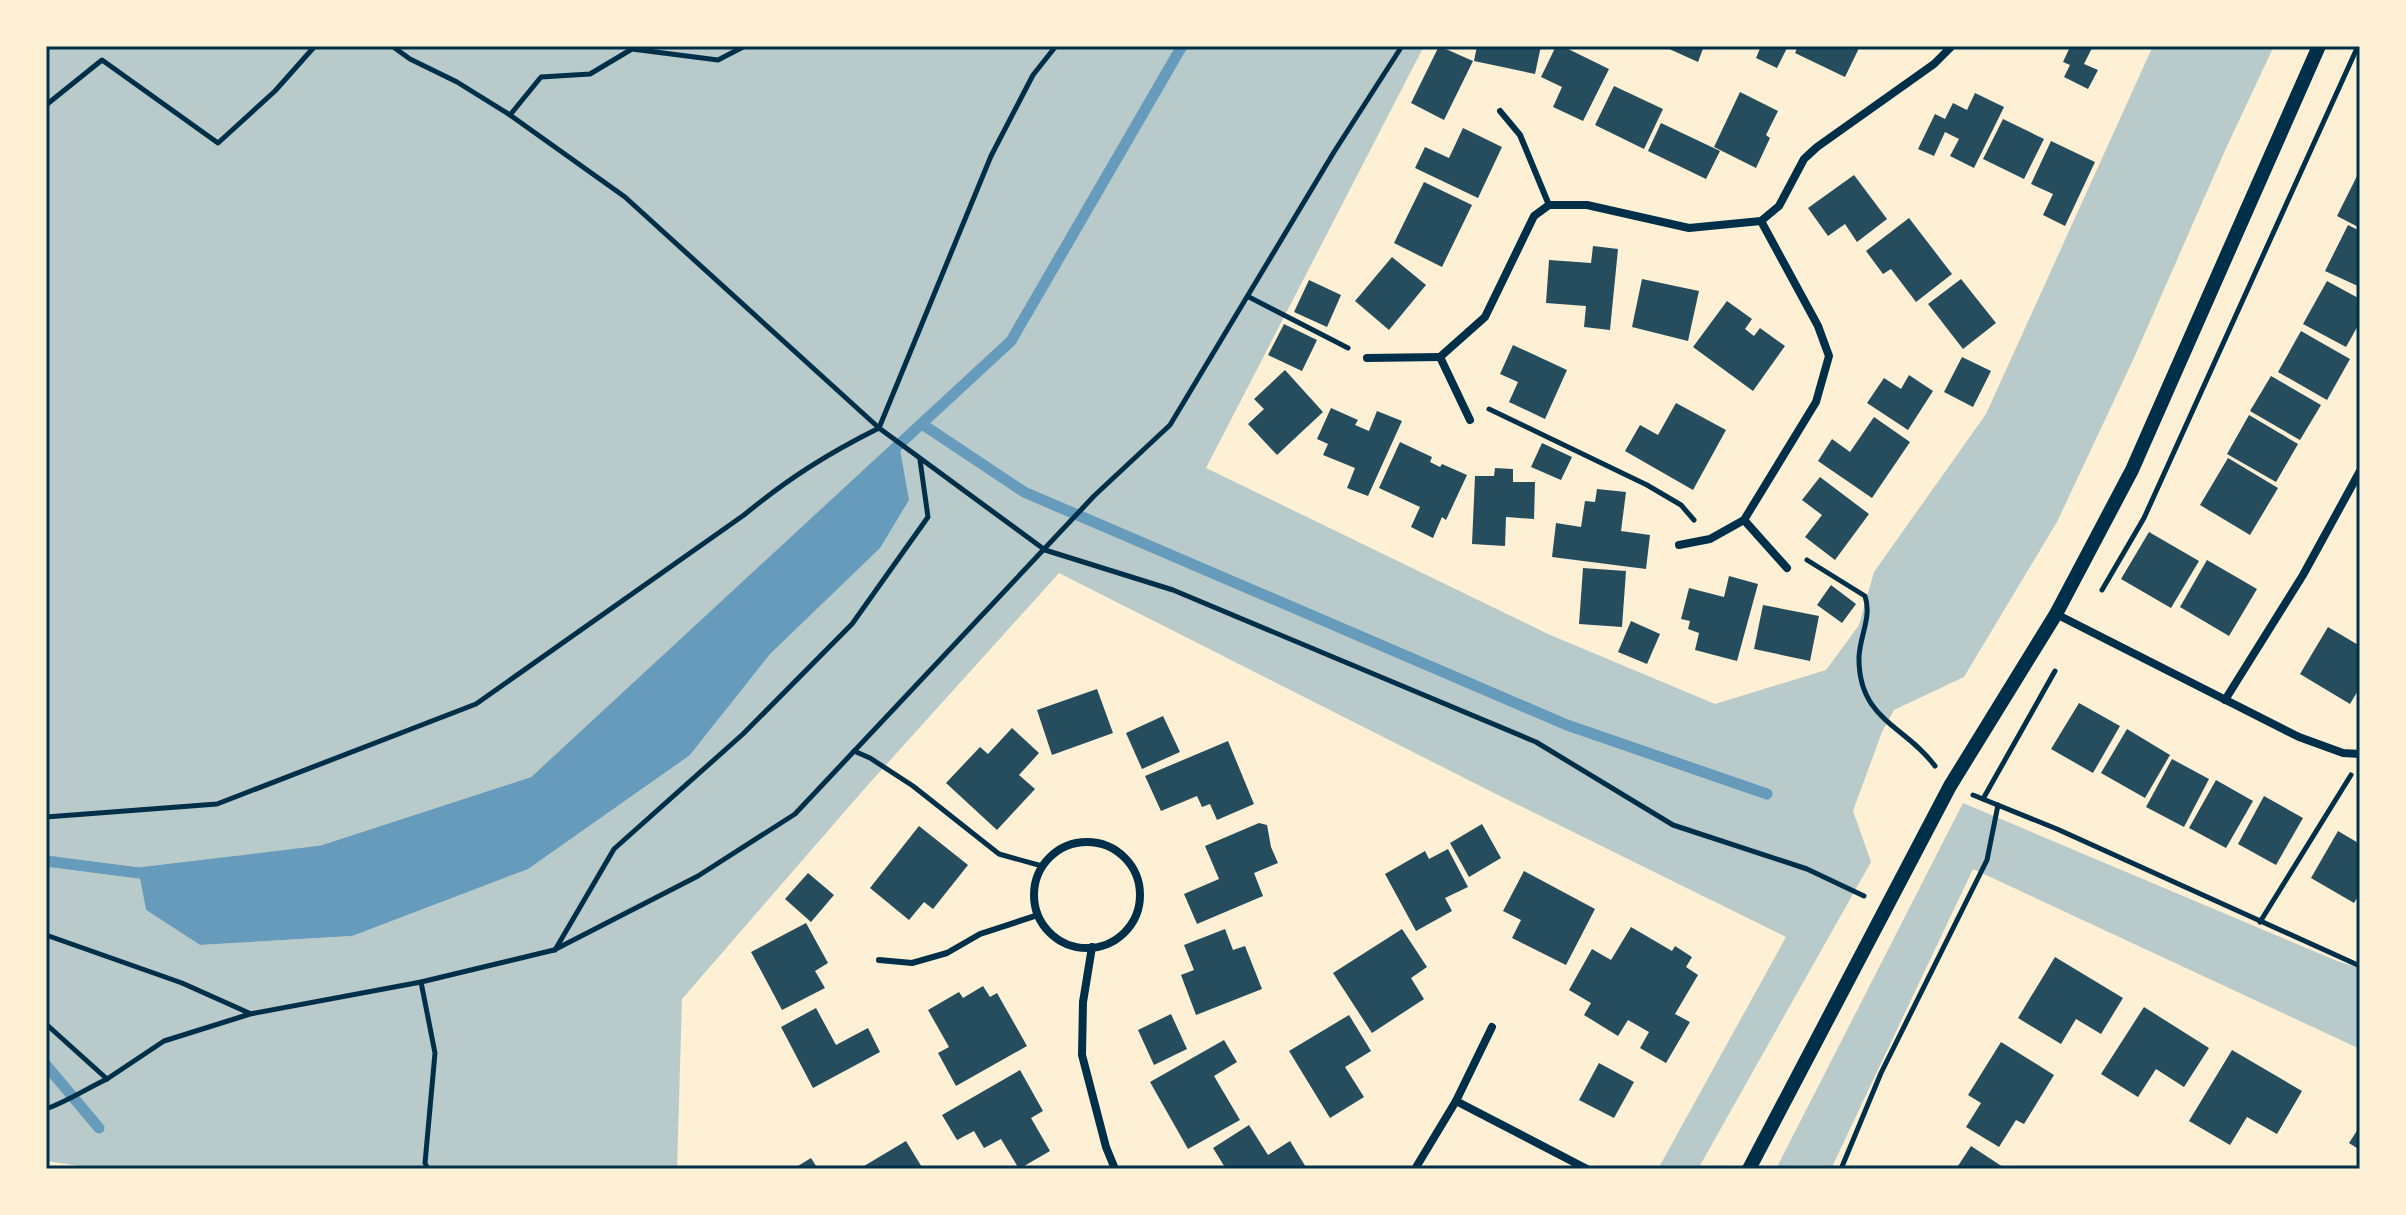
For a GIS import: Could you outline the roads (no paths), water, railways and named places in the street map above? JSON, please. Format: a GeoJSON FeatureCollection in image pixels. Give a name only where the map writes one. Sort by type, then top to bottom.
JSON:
{"type":"FeatureCollection","features":[{"type":"Feature","properties":{"kind":"street"},"geometry":{"type":"LineString","coordinates":[[1367,358],[1440,357],[1485,317],[1534,216],[1549,205],[1587,205],[1689,228],[1761,221],[1779,206],[1804,159],[1817,147],[1934,64],[1952,46]]}},
{"type":"Feature","properties":{"kind":"street"},"geometry":{"type":"LineString","coordinates":[[1749,1169],[1950,786],[2056,614],[2132,470],[2319,46]]}},
{"type":"Feature","properties":{"kind":"street"},"geometry":{"type":"LineString","coordinates":[[1679,545],[1710,539],[1744,520],[1816,402],[1829,356],[1818,326],[1761,221]]}},
{"type":"Feature","properties":{"kind":"street"},"geometry":{"type":"LineString","coordinates":[[1440,357],[1470,420]]}},
{"type":"Feature","properties":{"kind":"street"},"geometry":{"type":"LineString","coordinates":[[2225,700],[2303,575],[2360,471]]}},
{"type":"Feature","properties":{"kind":"street"},"geometry":{"type":"LineString","coordinates":[[1744,520],[1787,568]]}},
{"type":"Feature","properties":{"kind":"street"},"geometry":{"type":"LineString","coordinates":[[2056,614],[2299,737],[2343,753],[2360,754]]}},
{"type":"Feature","properties":{"kind":"street"},"geometry":{"type":"LineString","coordinates":[[1087,842],[1105,845],[1121,854],[1132,867],[1139,884],[1139,902],[1134,919],[1123,933],[1109,943],[1075,947],[1046,929],[1038,915],[1034,899],[1035,882],[1042,866],[1054,853],[1070,844],[1087,842]]}},
{"type":"Feature","properties":{"kind":"street"},"geometry":{"type":"LineString","coordinates":[[1092,947],[1083,1002],[1082,1055],[1106,1147],[1115,1169]]}},
{"type":"Feature","properties":{"kind":"street"},"geometry":{"type":"LineString","coordinates":[[1415,1169],[1456,1101],[1492,1027]]}},
{"type":"Feature","properties":{"kind":"street"},"geometry":{"type":"LineString","coordinates":[[1456,1101],[1587,1169]]}},
{"type":"Feature","properties":{"kind":"lane"},"geometry":{"type":"LineString","coordinates":[[1500,111],[1520,135],[1549,205]]}},
{"type":"Feature","properties":{"kind":"lane"},"geometry":{"type":"LineString","coordinates":[[879,960],[912,963],[947,953],[980,934],[1038,915]]}},
{"type":"Feature","properties":{"kind":"water"},"geometry":{"type":"Polygon","coordinates":[[[899,444],[909,500],[880,548],[771,653],[690,755],[528,869],[352,936],[200,945],[146,910],[139,873],[322,851],[534,782],[899,444]]]}},
{"type":"Feature","properties":{"kind":"waterway"},"geometry":{"type":"LineString","coordinates":[[46,861],[139,873],[322,851],[534,782],[1011,341],[1182,46]]}},
{"type":"Feature","properties":{"kind":"waterway"},"geometry":{"type":"LineString","coordinates":[[922,424],[1024,492],[1567,725],[1767,794]]}},
{"type":"Feature","properties":{"kind":"waterway"},"geometry":{"type":"LineString","coordinates":[[46,1065],[99,1128]]}}]}
